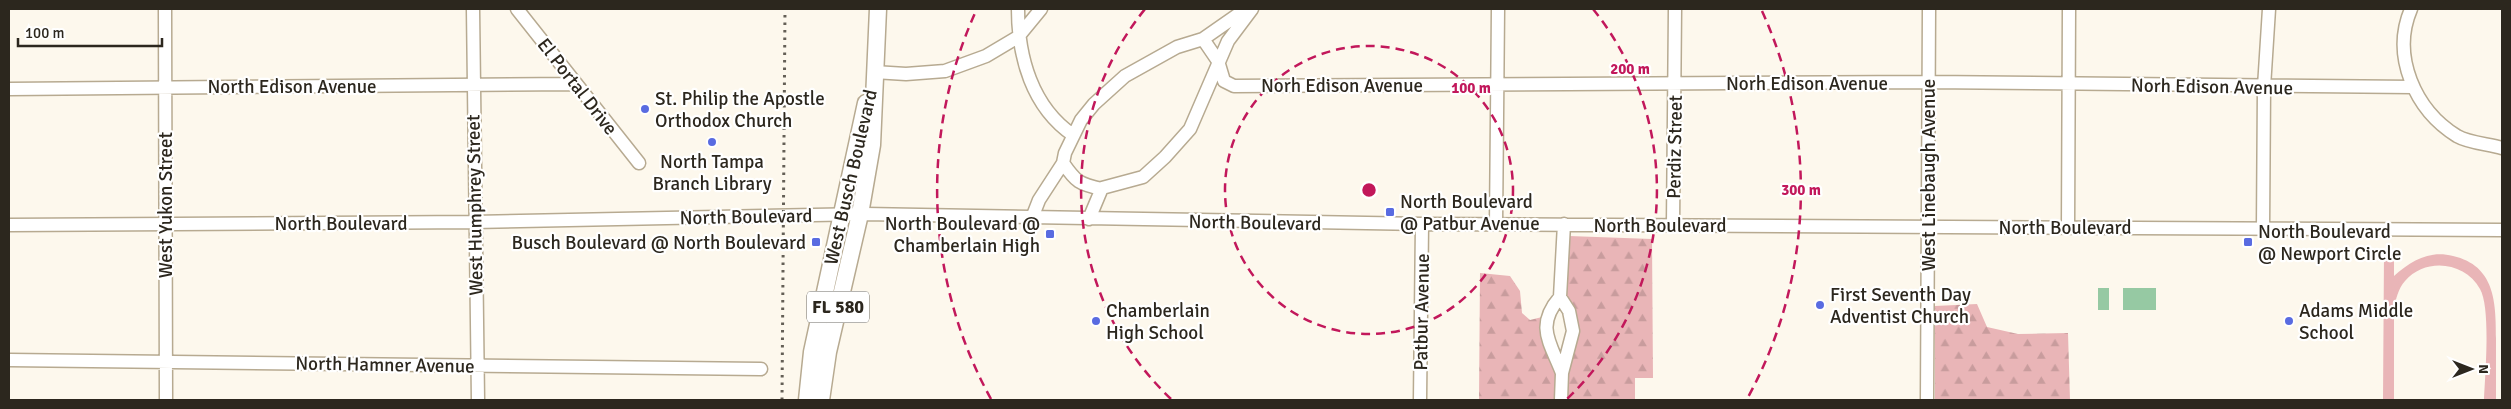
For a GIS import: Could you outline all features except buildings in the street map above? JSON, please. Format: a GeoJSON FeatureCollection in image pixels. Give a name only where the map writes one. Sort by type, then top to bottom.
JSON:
{"type":"FeatureCollection","features":[{"type":"Feature","properties":{"kind":"main road","name":"West Busch Boulevard"},"geometry":{"type":"LineString","coordinates":[[821,400],[828,352],[860,214],[872,145],[878,9]]}},
{"type":"Feature","properties":{"kind":"main road","name":"West Busch Boulevard"},"geometry":{"type":"LineString","coordinates":[[807,400],[812,352],[841,214],[874,72]]}},
{"type":"Feature","properties":{"kind":"street","name":"West Yukon Street"},"geometry":{"type":"LineString","coordinates":[[165,9],[166,400]]}},
{"type":"Feature","properties":{"kind":"street","name":"West Humphrey Street"},"geometry":{"type":"LineString","coordinates":[[473,9],[472,85],[478,400]]}},
{"type":"Feature","properties":{"kind":"street","name":"El Portal Drive"},"geometry":{"type":"LineString","coordinates":[[517,9],[639,162]]}},
{"type":"Feature","properties":{"kind":"street"},"geometry":{"type":"LineString","coordinates":[[1018,9],[1018,37],[1023,60],[1036,92],[1050,116],[1073,135]]}},
{"type":"Feature","properties":{"kind":"street"},"geometry":{"type":"LineString","coordinates":[[874,72],[906,74],[945,71],[986,56],[1018,37],[1041,9]]}},
{"type":"Feature","properties":{"kind":"street"},"geometry":{"type":"LineString","coordinates":[[1032,218],[1038,200],[1063,162],[1081,120],[1094,104],[1125,76],[1176,47],[1203,38],[1246,9]]}},
{"type":"Feature","properties":{"kind":"street"},"geometry":{"type":"LineString","coordinates":[[1063,162],[1073,178],[1081,185],[1102,189],[1143,176],[1165,157],[1190,129],[1228,41],[1252,9]]}},
{"type":"Feature","properties":{"kind":"street"},"geometry":{"type":"LineString","coordinates":[[1496,224],[1498,9]]}},
{"type":"Feature","properties":{"kind":"street","name":"Perdiz Street"},"geometry":{"type":"LineString","coordinates":[[1673,224],[1675,9]]}},
{"type":"Feature","properties":{"kind":"street","name":"West Linebaugh Avenue"},"geometry":{"type":"LineString","coordinates":[[1927,400],[1929,9]]}},
{"type":"Feature","properties":{"kind":"street"},"geometry":{"type":"LineString","coordinates":[[2068,227],[2069,9]]}},
{"type":"Feature","properties":{"kind":"street"},"geometry":{"type":"LineString","coordinates":[[2263,228],[2264,87],[2269,9]]}},
{"type":"Feature","properties":{"kind":"street"},"geometry":{"type":"LineString","coordinates":[[2412,9],[2408,17],[2404,49],[2413,87],[2432,116],[2459,137],[2502,148]]}},
{"type":"Feature","properties":{"kind":"street","name":"Norh Edison Avenue"},"geometry":{"type":"LineString","coordinates":[[1203,38],[1218,61],[1224,81],[1234,86],[1929,82],[2264,87],[2413,87]]}},
{"type":"Feature","properties":{"kind":"street","name":"North Edison Avenue"},"geometry":{"type":"LineString","coordinates":[[9,89],[575,84]]}},
{"type":"Feature","properties":{"kind":"street"},"geometry":{"type":"LineString","coordinates":[[1089,219],[1102,189]]}},
{"type":"Feature","properties":{"kind":"street","name":"North Boulevard"},"geometry":{"type":"LineString","coordinates":[[9,225],[474,222],[860,214],[1422,224],[2502,230]]}},
{"type":"Feature","properties":{"kind":"street","name":"Patbur Avenue"},"geometry":{"type":"LineString","coordinates":[[1420,400],[1422,224]]}},
{"type":"Feature","properties":{"kind":"street"},"geometry":{"type":"LineString","coordinates":[[1562,372],[1546,334],[1546,322],[1552,308],[1560,297],[1564,224]]}},
{"type":"Feature","properties":{"kind":"street"},"geometry":{"type":"LineString","coordinates":[[1560,297],[1569,311],[1573,331],[1562,372],[1561,400]]}},
{"type":"Feature","properties":{"kind":"street","name":"North Hamner Avenue"},"geometry":{"type":"LineString","coordinates":[[9,360],[761,369]]}},
{"type":"Feature","properties":{"kind":"green space"},"geometry":{"type":"Polygon","coordinates":[[[1569,236],[1652,239],[1653,378],[1635,378],[1635,400],[1567,400],[1569,375],[1568,297],[1566,295],[1569,236]]]}},
{"type":"Feature","properties":{"kind":"green space"},"geometry":{"type":"Polygon","coordinates":[[[2384,253],[2394,253],[2394,276],[2414,261],[2436,254],[2453,256],[2467,261],[2486,278],[2494,302],[2496,400],[2484,400],[2486,326],[2483,298],[2480,289],[2465,273],[2455,268],[2434,266],[2423,268],[2414,273],[2405,281],[2398,294],[2394,309],[2394,400],[2383,400],[2384,253]]]}},
{"type":"Feature","properties":{"kind":"green space"},"geometry":{"type":"Polygon","coordinates":[[[1480,273],[1510,276],[1520,291],[1522,313],[1530,320],[1542,317],[1541,335],[1556,373],[1555,400],[1479,400],[1480,273]]]}},
{"type":"Feature","properties":{"kind":"green space"},"geometry":{"type":"Polygon","coordinates":[[[1977,304],[1987,327],[2018,334],[2068,333],[2070,400],[1935,400],[1935,306],[1977,304]]]}},
{"type":"Feature","properties":{"kind":"shaded area"},"geometry":{"type":"Polygon","coordinates":[[[2098,288],[2109,288],[2109,310],[2098,310],[2098,288]]]}},
{"type":"Feature","properties":{"kind":"shaded area"},"geometry":{"type":"Polygon","coordinates":[[[2123,288],[2156,288],[2156,310],[2123,310],[2123,288]]]}},
{"type":"Feature","properties":{"kind":"railway"},"geometry":{"type":"LineString","coordinates":[[782,400],[785,9]]}},
{"type":"Feature","properties":{"kind":"place","name":"St. Philip the Apostle Orthodox Church"},"geometry":{"type":"Point","coordinates":[645,109]}},
{"type":"Feature","properties":{"kind":"place","name":"North Tampa Branch Library"},"geometry":{"type":"Point","coordinates":[712,142]}},
{"type":"Feature","properties":{"kind":"place","name":"North Boulevard @ Patbur Avenue"},"geometry":{"type":"Point","coordinates":[1390,212]}},
{"type":"Feature","properties":{"kind":"place","name":"North Boulevard @ Chamberlain High"},"geometry":{"type":"Point","coordinates":[1050,234]}},
{"type":"Feature","properties":{"kind":"place","name":"Busch Boulevard @ North Boulevard"},"geometry":{"type":"Point","coordinates":[816,242]}},
{"type":"Feature","properties":{"kind":"place","name":"North Boulevard @ Newport Circle"},"geometry":{"type":"Point","coordinates":[2248,242]}},
{"type":"Feature","properties":{"kind":"place","name":"First Seventh Day Adventist Church"},"geometry":{"type":"Point","coordinates":[1820,305]}},
{"type":"Feature","properties":{"kind":"place","name":"Chamberlain High School"},"geometry":{"type":"Point","coordinates":[1096,321]}},
{"type":"Feature","properties":{"kind":"place","name":"Adams Middle School"},"geometry":{"type":"Point","coordinates":[2289,321]}}]}
